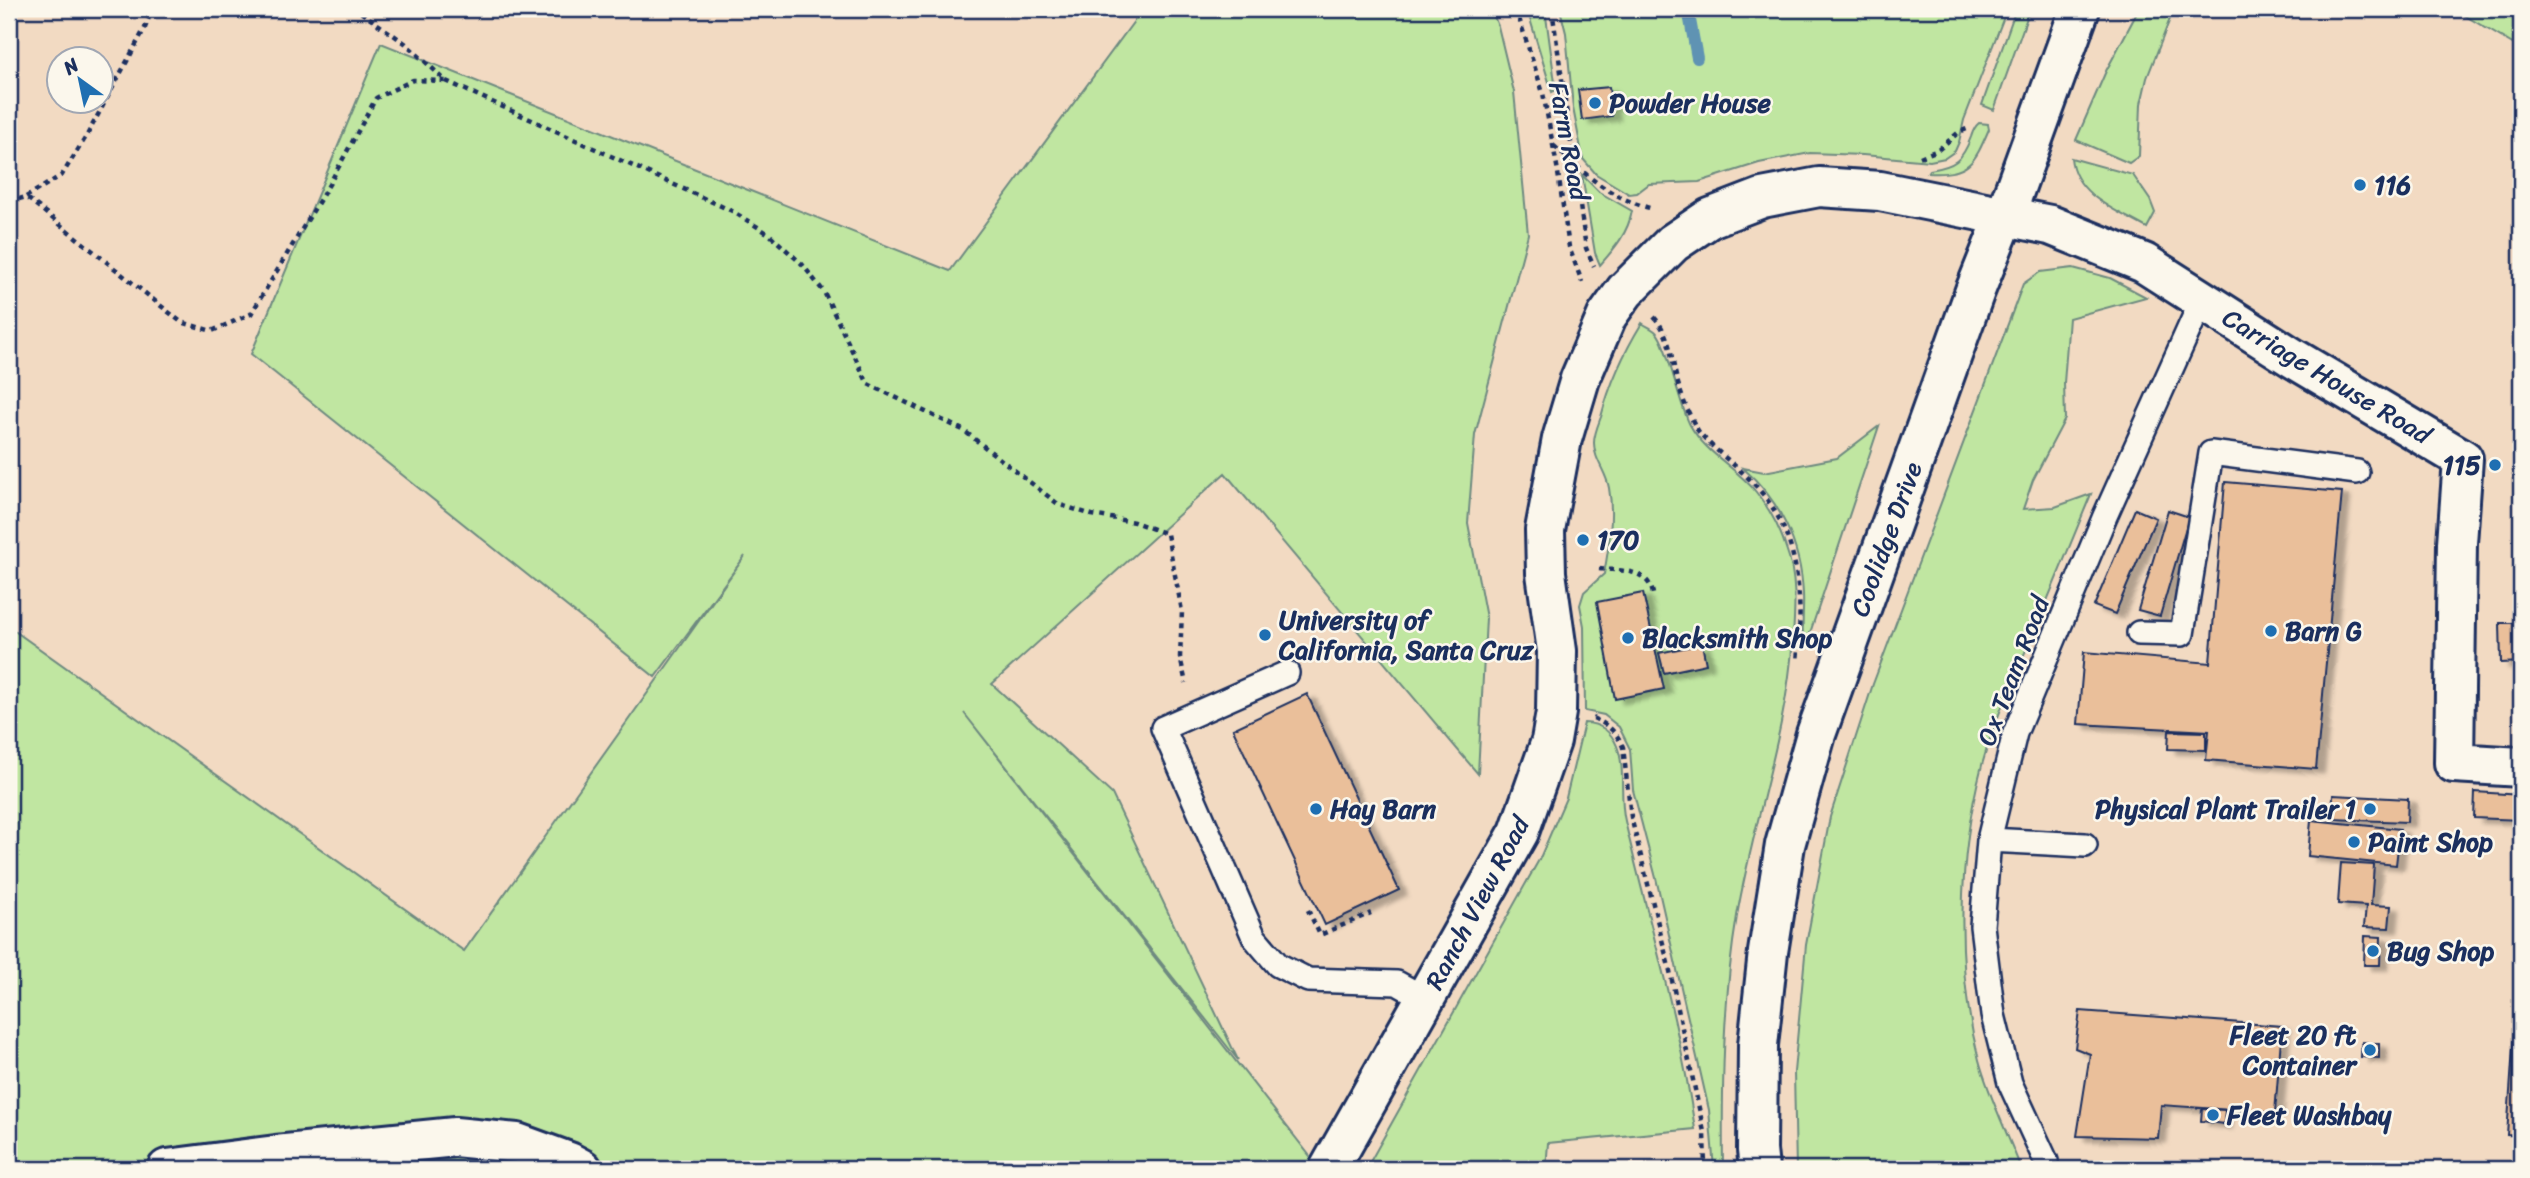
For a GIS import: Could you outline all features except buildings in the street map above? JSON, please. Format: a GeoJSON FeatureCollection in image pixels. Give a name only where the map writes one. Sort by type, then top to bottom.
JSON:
{"type":"FeatureCollection","features":[{"type":"Feature","properties":{"kind":"street","name":"Coolidge Drive"},"geometry":{"type":"LineString","coordinates":[[1759,1169],[1758,1045],[1768,952],[1785,845],[1816,734],[1975,291],[2080,9]]}},
{"type":"Feature","properties":{"kind":"street","name":"Ranch View Road"},"geometry":{"type":"LineString","coordinates":[[1329,1169],[1519,832],[1550,741],[1556,712],[1557,651],[1546,573],[1545,530],[1562,439],[1580,379],[1607,316],[1625,291],[1673,243],[1710,218],[1762,198],[1819,187],[1880,191],[2005,216]]}},
{"type":"Feature","properties":{"kind":"street","name":"Carriage House Road"},"geometry":{"type":"LineString","coordinates":[[2005,216],[2050,225],[2144,263],[2292,358],[2463,459],[2457,542],[2454,763],[2521,767]]}},
{"type":"Feature","properties":{"kind":"street"},"geometry":{"type":"LineString","coordinates":[[167,1169],[290,1153],[455,1137],[517,1143],[582,1169]]}},
{"type":"Feature","properties":{"kind":"lane","name":"Ox Team Road"},"geometry":{"type":"LineString","coordinates":[[2046,1161],[2010,1083],[1993,1015],[1982,926],[1989,840],[2015,733],[2105,516],[2202,300]]}},
{"type":"Feature","properties":{"kind":"lane"},"geometry":{"type":"LineString","coordinates":[[2139,632],[2182,634],[2211,453],[2357,472]]}},
{"type":"Feature","properties":{"kind":"lane"},"geometry":{"type":"LineString","coordinates":[[1287,673],[1163,728],[1254,937],[1278,965],[1308,980],[1397,983],[1426,999]]}},
{"type":"Feature","properties":{"kind":"lane"},"geometry":{"type":"LineString","coordinates":[[1989,840],[2085,845]]}},
{"type":"Feature","properties":{"kind":"path"},"geometry":{"type":"LineString","coordinates":[[9,202],[26,197],[62,175],[86,137],[145,28],[152,9]]}},
{"type":"Feature","properties":{"kind":"path"},"geometry":{"type":"LineString","coordinates":[[356,9],[405,43],[446,81],[732,211],[769,234],[802,264],[824,292],[869,384],[963,430],[1058,504],[1092,515],[1133,522],[1167,534],[1182,611],[1180,657],[1194,714]]}},
{"type":"Feature","properties":{"kind":"path","name":"Farm Road"},"geometry":{"type":"LineString","coordinates":[[1516,9],[1543,93],[1569,247],[1582,282]]}},
{"type":"Feature","properties":{"kind":"path"},"geometry":{"type":"LineString","coordinates":[[1552,9],[1586,248],[1597,270]]}},
{"type":"Feature","properties":{"kind":"path"},"geometry":{"type":"LineString","coordinates":[[26,197],[181,323],[212,331],[251,314],[331,181],[376,98],[413,80],[446,81]]}},
{"type":"Feature","properties":{"kind":"path"},"geometry":{"type":"LineString","coordinates":[[1912,164],[1918,158],[1938,150],[1959,132],[1967,129]]}},
{"type":"Feature","properties":{"kind":"path"},"geometry":{"type":"LineString","coordinates":[[1554,146],[1614,196],[1639,206],[1677,210],[1710,218]]}},
{"type":"Feature","properties":{"kind":"path"},"geometry":{"type":"LineString","coordinates":[[1653,316],[1666,334],[1677,380],[1699,432],[1762,492],[1787,537],[1798,573],[1797,664]]}},
{"type":"Feature","properties":{"kind":"path"},"geometry":{"type":"LineString","coordinates":[[1599,569],[1642,576],[1650,583],[1653,594]]}},
{"type":"Feature","properties":{"kind":"path"},"geometry":{"type":"LineString","coordinates":[[1580,715],[1606,724],[1619,736],[1623,747],[1631,817],[1670,971],[1704,1132],[1705,1169]]}},
{"type":"Feature","properties":{"kind":"path"},"geometry":{"type":"LineString","coordinates":[[1308,911],[1320,934],[1371,913]]}},
{"type":"Feature","properties":{"kind":"shaded area","name":"University of California, Santa Cruz"},"geometry":{"type":"Polygon","coordinates":[[[9,9],[2521,9],[2521,1169],[9,1169],[9,9]]]}},
{"type":"Feature","properties":{"kind":"green space"},"geometry":{"type":"Polygon","coordinates":[[[1143,9],[1491,9],[1498,26],[1514,92],[1528,234],[1475,435],[1468,523],[1486,618],[1478,774],[1225,473],[992,684],[1112,794],[1238,1060],[964,713],[1320,1169],[9,1169],[9,627],[464,951],[745,556],[655,677],[251,354],[381,43],[950,271],[1143,9]]]}},
{"type":"Feature","properties":{"kind":"green space"},"geometry":{"type":"Polygon","coordinates":[[[1527,9],[1545,9],[1556,90],[1552,92],[1527,9]]]}},
{"type":"Feature","properties":{"kind":"green space"},"geometry":{"type":"Polygon","coordinates":[[[1560,9],[2007,9],[1964,120],[1959,142],[1955,151],[1945,158],[1930,161],[1810,153],[1759,163],[1699,182],[1649,184],[1637,193],[1629,194],[1596,174],[1583,159],[1573,108],[1566,33],[1560,9]]]}},
{"type":"Feature","properties":{"kind":"green space"},"geometry":{"type":"Polygon","coordinates":[[[2016,9],[2030,9],[1994,110],[1982,105],[2016,9]]]}},
{"type":"Feature","properties":{"kind":"green space"},"geometry":{"type":"Polygon","coordinates":[[[2139,9],[2146,13],[2150,9],[2173,11],[2147,78],[2141,104],[2139,156],[2129,163],[2076,140],[2106,71],[2139,9]]]}},
{"type":"Feature","properties":{"kind":"green space"},"geometry":{"type":"Polygon","coordinates":[[[2454,9],[2521,9],[2521,49],[2454,9]]]}},
{"type":"Feature","properties":{"kind":"green space"},"geometry":{"type":"Polygon","coordinates":[[[1979,123],[1988,124],[1989,129],[1979,151],[1968,165],[1953,172],[1928,173],[1930,170],[1946,167],[1961,157],[1979,123]]]}},
{"type":"Feature","properties":{"kind":"green space"},"geometry":{"type":"Polygon","coordinates":[[[2071,158],[2133,175],[2150,200],[2155,213],[2147,228],[2089,192],[2080,183],[2071,158]]]}},
{"type":"Feature","properties":{"kind":"green space"},"geometry":{"type":"Polygon","coordinates":[[[1582,175],[1599,192],[1632,211],[1624,233],[1600,265],[1595,253],[1582,175]]]}},
{"type":"Feature","properties":{"kind":"green space"},"geometry":{"type":"Polygon","coordinates":[[[2073,268],[2110,278],[2146,297],[2069,318],[2064,383],[2065,419],[2033,480],[2023,509],[2055,507],[2091,494],[1992,733],[1982,765],[1968,836],[1962,912],[1971,1025],[1983,1074],[2021,1169],[1796,1169],[1794,1072],[1806,945],[1830,817],[1873,684],[2023,284],[2040,272],[2073,268]]]}},
{"type":"Feature","properties":{"kind":"green space"},"geometry":{"type":"Polygon","coordinates":[[[1642,323],[1660,338],[1690,425],[1704,444],[1748,483],[1770,512],[1784,541],[1794,581],[1790,672],[1732,947],[1724,1042],[1723,1169],[1714,1169],[1709,1110],[1633,790],[1630,749],[1619,727],[1604,715],[1585,711],[1584,626],[1580,605],[1584,592],[1604,574],[1611,520],[1609,488],[1596,455],[1594,440],[1613,380],[1642,323]]]}},
{"type":"Feature","properties":{"kind":"green space"},"geometry":{"type":"Polygon","coordinates":[[[1879,426],[1807,642],[1804,643],[1803,594],[1793,541],[1768,494],[1743,468],[1764,472],[1837,458],[1879,426]]]}},
{"type":"Feature","properties":{"kind":"green space"},"geometry":{"type":"Polygon","coordinates":[[[1584,723],[1599,726],[1608,732],[1620,755],[1625,821],[1673,1012],[1695,1129],[1548,1143],[1546,1169],[1366,1169],[1540,858],[1566,798],[1584,723]]]}},
{"type":"Feature","properties":{"kind":"waterway"},"geometry":{"type":"LineString","coordinates":[[1688,9],[1697,58]]}},
{"type":"Feature","properties":{"kind":"place","name":"Powder House"},"geometry":{"type":"Point","coordinates":[1595,103]}},
{"type":"Feature","properties":{"kind":"place","name":"116"},"geometry":{"type":"Point","coordinates":[2360,185]}},
{"type":"Feature","properties":{"kind":"place","name":"115"},"geometry":{"type":"Point","coordinates":[2495,465]}},
{"type":"Feature","properties":{"kind":"place","name":"170"},"geometry":{"type":"Point","coordinates":[1583,540]}},
{"type":"Feature","properties":{"kind":"place","name":"Barn G"},"geometry":{"type":"Point","coordinates":[2271,631]}},
{"type":"Feature","properties":{"kind":"place","name":"University of California, Santa Cruz"},"geometry":{"type":"Point","coordinates":[1265,635]}},
{"type":"Feature","properties":{"kind":"place","name":"Blacksmith Shop"},"geometry":{"type":"Point","coordinates":[1628,638]}},
{"type":"Feature","properties":{"kind":"place","name":"Hay Barn"},"geometry":{"type":"Point","coordinates":[1316,809]}},
{"type":"Feature","properties":{"kind":"place","name":"Physical Plant Trailer 1"},"geometry":{"type":"Point","coordinates":[2370,809]}},
{"type":"Feature","properties":{"kind":"place","name":"Paint Shop"},"geometry":{"type":"Point","coordinates":[2354,842]}},
{"type":"Feature","properties":{"kind":"place","name":"Bug Shop"},"geometry":{"type":"Point","coordinates":[2373,951]}},
{"type":"Feature","properties":{"kind":"place","name":"Fleet 20 ft Container"},"geometry":{"type":"Point","coordinates":[2370,1050]}},
{"type":"Feature","properties":{"kind":"place","name":"Fleet Washbay"},"geometry":{"type":"Point","coordinates":[2213,1115]}}]}
